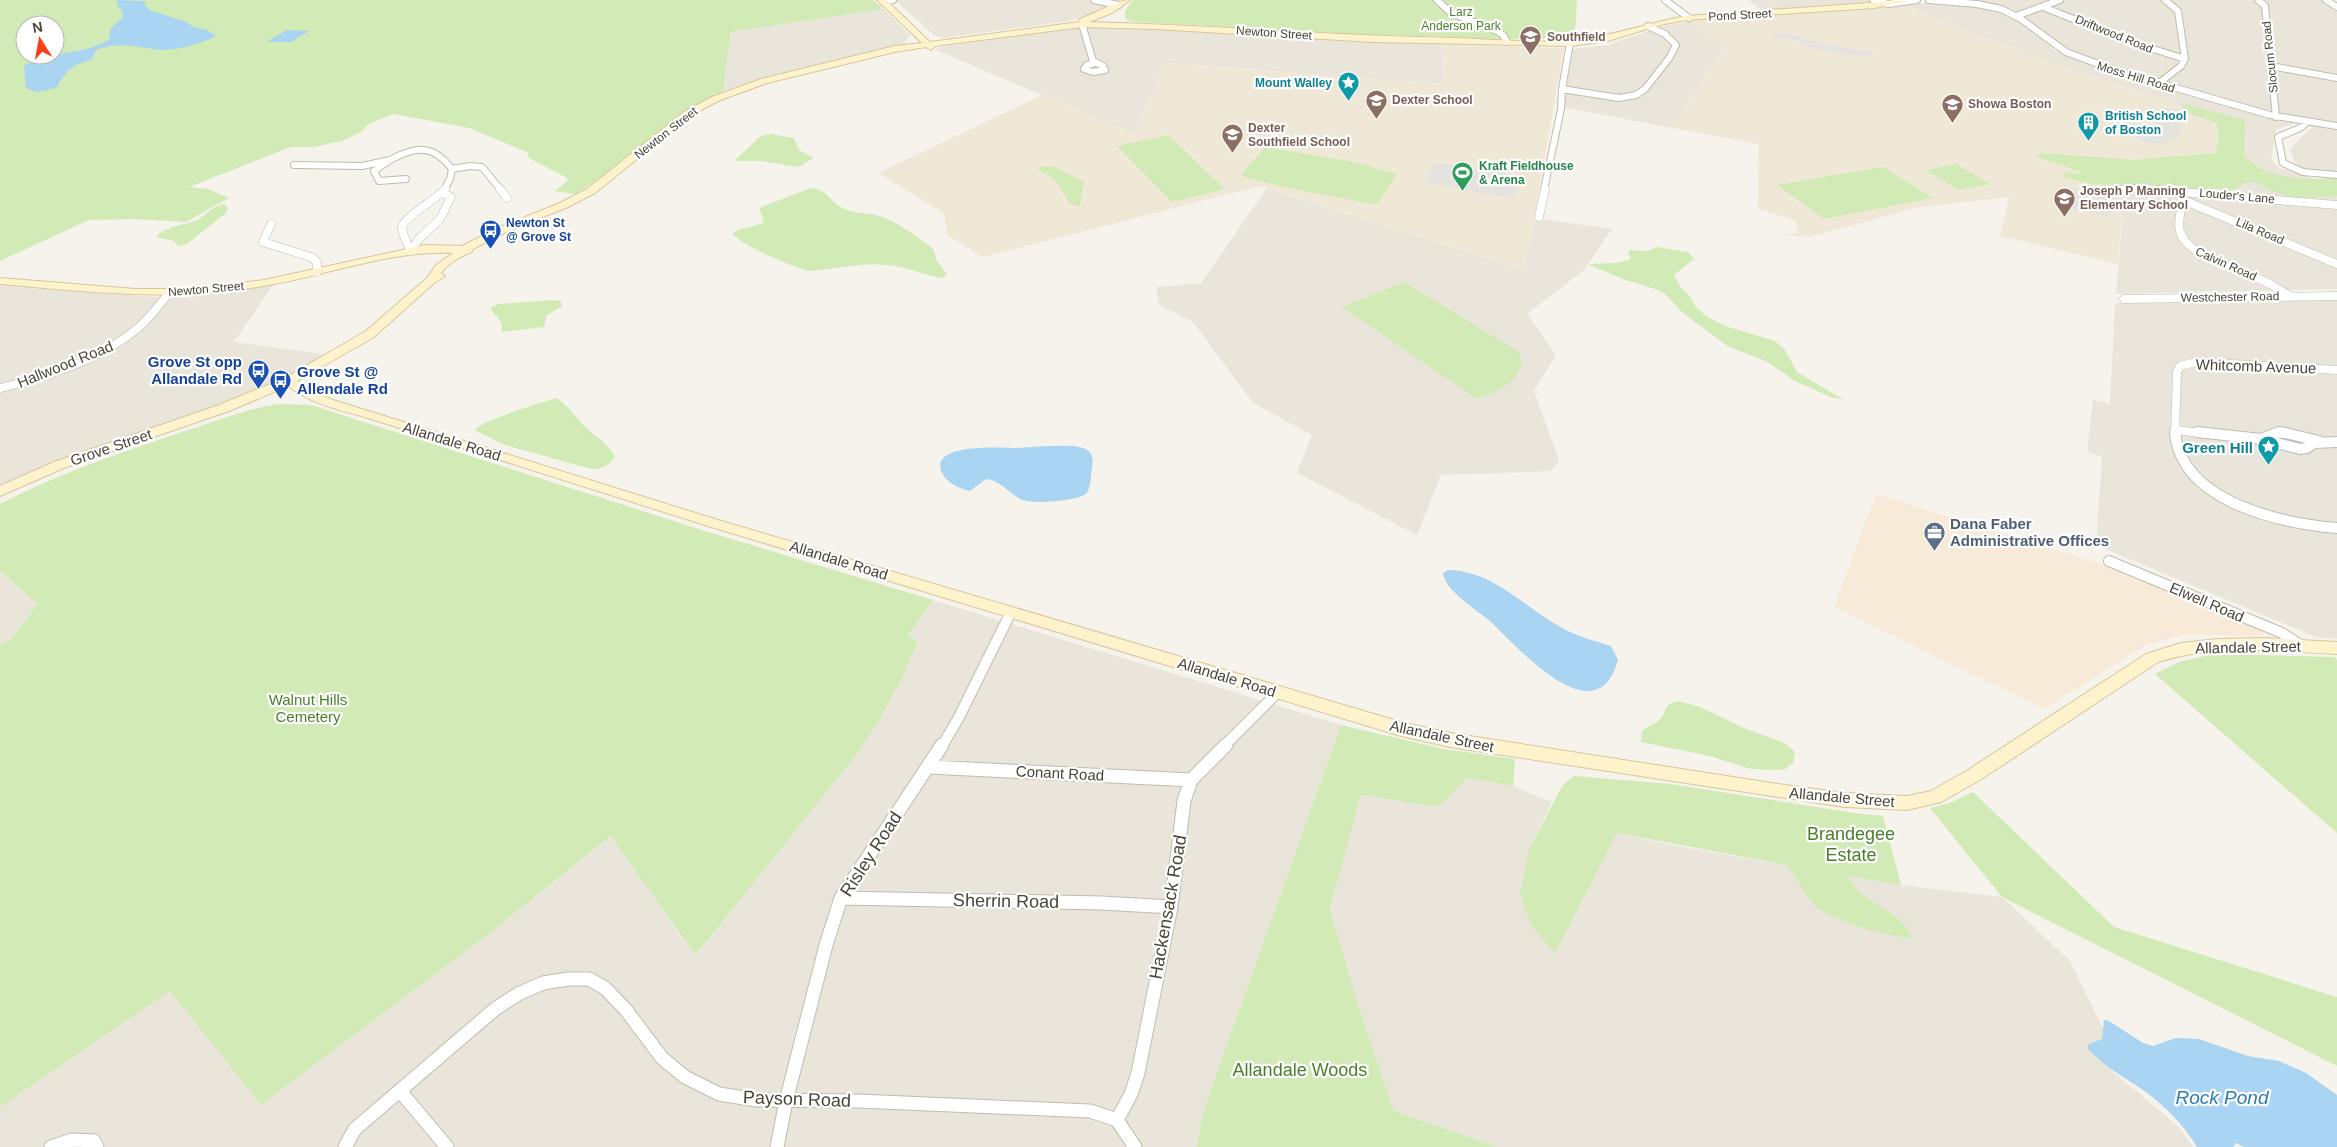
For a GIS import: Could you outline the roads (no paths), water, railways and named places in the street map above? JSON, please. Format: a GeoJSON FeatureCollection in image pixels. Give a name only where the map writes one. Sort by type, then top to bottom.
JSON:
{"type":"FeatureCollection","features":[{"type":"Feature","properties":{"kind":"main road"},"geometry":{"type":"LineString","coordinates":[[888,0],[916,32],[932,45]]}},
{"type":"Feature","properties":{"kind":"main road"},"geometry":{"type":"LineString","coordinates":[[888,0],[932,45]]}},
{"type":"Feature","properties":{"kind":"main road","name":"Pond Street"},"geometry":{"type":"LineString","coordinates":[[1573,43],[1608,38],[1648,26],[1689,18],[1888,4],[1907,0]]}},
{"type":"Feature","properties":{"kind":"main road"},"geometry":{"type":"LineString","coordinates":[[1072,24],[1123,3]]}},
{"type":"Feature","properties":{"kind":"main road","name":"Newton Street"},"geometry":{"type":"LineString","coordinates":[[462,254],[504,229],[584,195],[610,177],[687,114],[714,99],[764,82],[895,49],[1072,24],[1156,26],[1354,38],[1573,43]]}},
{"type":"Feature","properties":{"kind":"main road"},"geometry":{"type":"LineString","coordinates":[[895,49],[909,42],[916,32]]}},
{"type":"Feature","properties":{"kind":"main road","name":"Newton Street"},"geometry":{"type":"LineString","coordinates":[[0,281],[169,293],[233,288],[317,272],[410,251],[462,254],[477,252],[591,198],[613,183],[694,116],[720,102],[781,82],[932,45]]}},
{"type":"Feature","properties":{"kind":"main road","name":"Grove Street"},"geometry":{"type":"LineString","coordinates":[[0,491],[74,459],[224,408],[250,404],[296,384],[343,360],[366,342],[370,334],[462,254]]}},
{"type":"Feature","properties":{"kind":"main road","name":"Allandale Road"},"geometry":{"type":"LineString","coordinates":[[296,384],[311,386],[327,399],[339,405],[713,523],[1341,711]]}},
{"type":"Feature","properties":{"kind":"main road","name":"Allandale Street"},"geometry":{"type":"LineString","coordinates":[[1341,711],[1401,729],[1450,740],[1778,791],[1845,800],[1907,803],[1935,798],[1974,775],[2152,658],[2181,649],[2218,645],[2337,648]]}},
{"type":"Feature","properties":{"kind":"street"},"geometry":{"type":"LineString","coordinates":[[1094,0],[1123,3]]}},
{"type":"Feature","properties":{"kind":"street"},"geometry":{"type":"LineString","coordinates":[[1437,0],[1451,13],[1500,33],[1507,42]]}},
{"type":"Feature","properties":{"kind":"street"},"geometry":{"type":"LineString","coordinates":[[1665,0],[1689,18]]}},
{"type":"Feature","properties":{"kind":"street"},"geometry":{"type":"LineString","coordinates":[[1873,0],[1888,4],[1917,0]]}},
{"type":"Feature","properties":{"kind":"street","name":"Moss Hill Road"},"geometry":{"type":"LineString","coordinates":[[1929,0],[1947,0],[1997,9],[2016,16],[2052,45],[2102,67],[2276,117],[2306,123],[2337,126]]}},
{"type":"Feature","properties":{"kind":"street"},"geometry":{"type":"LineString","coordinates":[[2016,16],[2060,0]]}},
{"type":"Feature","properties":{"kind":"street"},"geometry":{"type":"LineString","coordinates":[[2159,83],[2181,66],[2185,59],[2178,11],[2165,0]]}},
{"type":"Feature","properties":{"kind":"street","name":"Slocum Road"},"geometry":{"type":"LineString","coordinates":[[2258,0],[2264,6],[2276,117]]}},
{"type":"Feature","properties":{"kind":"street"},"geometry":{"type":"LineString","coordinates":[[2326,0],[2337,7]]}},
{"type":"Feature","properties":{"kind":"street","name":"Driftwood Road"},"geometry":{"type":"LineString","coordinates":[[2043,7],[2087,23],[2144,48],[2185,59]]}},
{"type":"Feature","properties":{"kind":"street"},"geometry":{"type":"LineString","coordinates":[[1082,24],[1095,64]]}},
{"type":"Feature","properties":{"kind":"street"},"geometry":{"type":"LineString","coordinates":[[1562,89],[1629,98],[1645,89],[1670,57],[1676,45],[1665,34],[1648,26]]}},
{"type":"Feature","properties":{"kind":"street"},"geometry":{"type":"LineString","coordinates":[[1539,217],[1561,109],[1562,89],[1573,43]]}},
{"type":"Feature","properties":{"kind":"street"},"geometry":{"type":"LineString","coordinates":[[2271,66],[2337,78]]}},
{"type":"Feature","properties":{"kind":"street"},"geometry":{"type":"LineString","coordinates":[[2306,123],[2302,128],[2283,133],[2278,137],[2283,163],[2302,172],[2337,175]]}},
{"type":"Feature","properties":{"kind":"street"},"geometry":{"type":"LineString","coordinates":[[406,178],[379,181],[374,171],[407,151],[426,149],[442,154],[452,169],[451,181],[443,193],[404,221],[402,226],[410,251]]}},
{"type":"Feature","properties":{"kind":"street"},"geometry":{"type":"LineString","coordinates":[[294,165],[362,166],[390,160]]}},
{"type":"Feature","properties":{"kind":"street"},"geometry":{"type":"LineString","coordinates":[[452,169],[470,166],[482,167],[507,198]]}},
{"type":"Feature","properties":{"kind":"street","name":"Louder's Lane"},"geometry":{"type":"LineString","coordinates":[[2107,191],[2127,187],[2337,204]]}},
{"type":"Feature","properties":{"kind":"street"},"geometry":{"type":"LineString","coordinates":[[2177,191],[2183,200]]}},
{"type":"Feature","properties":{"kind":"street"},"geometry":{"type":"LineString","coordinates":[[410,251],[418,240],[440,219],[451,197],[443,193]]}},
{"type":"Feature","properties":{"kind":"street","name":"Lila Road"},"geometry":{"type":"LineString","coordinates":[[2183,200],[2337,264]]}},
{"type":"Feature","properties":{"kind":"street","name":"Calvin Road"},"geometry":{"type":"LineString","coordinates":[[2183,200],[2179,221],[2179,234],[2185,244],[2270,284],[2290,296]]}},
{"type":"Feature","properties":{"kind":"street"},"geometry":{"type":"LineString","coordinates":[[271,224],[263,242],[272,248],[307,253],[317,262],[317,272]]}},
{"type":"Feature","properties":{"kind":"street","name":"Hallwood Road"},"geometry":{"type":"LineString","coordinates":[[0,388],[52,372],[118,342],[152,314],[169,293]]}},
{"type":"Feature","properties":{"kind":"street","name":"Westchester Road"},"geometry":{"type":"LineString","coordinates":[[2124,300],[2337,296]]}},
{"type":"Feature","properties":{"kind":"street","name":"Whitcomb Avenue"},"geometry":{"type":"LineString","coordinates":[[2176,430],[2177,372],[2180,366],[2196,362],[2337,370]]}},
{"type":"Feature","properties":{"kind":"street"},"geometry":{"type":"LineString","coordinates":[[2324,441],[2300,449],[2261,439],[2176,430],[2178,452],[2182,462],[2200,482],[2259,512],[2281,520],[2337,528]]}},
{"type":"Feature","properties":{"kind":"street"},"geometry":{"type":"LineString","coordinates":[[2261,439],[2280,432],[2337,442]]}},
{"type":"Feature","properties":{"kind":"street","name":"Elwell Road"},"geometry":{"type":"LineString","coordinates":[[2110,561],[2282,633],[2302,646]]}},
{"type":"Feature","properties":{"kind":"street","name":"Risley Road"},"geometry":{"type":"LineString","coordinates":[[777,1147],[786,1101],[826,945],[841,898],[866,858],[929,767],[958,719],[1011,612]]}},
{"type":"Feature","properties":{"kind":"street","name":"Hackensack Road"},"geometry":{"type":"LineString","coordinates":[[1117,1120],[1131,1094],[1138,1073],[1171,907],[1184,802],[1191,780],[1278,692]]}},
{"type":"Feature","properties":{"kind":"street","name":"Conant Road"},"geometry":{"type":"LineString","coordinates":[[929,767],[1191,780]]}},
{"type":"Feature","properties":{"kind":"street","name":"Sherrin Road"},"geometry":{"type":"LineString","coordinates":[[841,898],[1102,903],[1171,907]]}},
{"type":"Feature","properties":{"kind":"street","name":"Payson Road"},"geometry":{"type":"LineString","coordinates":[[345,1147],[355,1129],[502,1004],[518,994],[543,983],[568,978],[589,980],[605,988],[626,1010],[662,1058],[685,1077],[719,1094],[757,1100],[859,1101],[1090,1111],[1117,1120]]}},
{"type":"Feature","properties":{"kind":"street"},"geometry":{"type":"LineString","coordinates":[[400,1090],[447,1147]]}},
{"type":"Feature","properties":{"kind":"street"},"geometry":{"type":"LineString","coordinates":[[1117,1120],[1134,1147]]}},
{"type":"Feature","properties":{"kind":"street"},"geometry":{"type":"LineString","coordinates":[[51,1147],[62,1141],[80,1138],[94,1141],[97,1147]]}},
{"type":"Feature","properties":{"kind":"water"},"geometry":{"type":"Polygon","coordinates":[[[115,0],[144,1],[146,3],[144,5],[152,11],[184,21],[194,27],[207,30],[216,36],[189,46],[166,50],[120,45],[104,47],[96,50],[92,59],[70,69],[56,88],[37,92],[26,88],[24,66],[65,65],[65,53],[99,45],[109,40],[111,28],[123,17],[122,10],[117,6],[119,4],[115,0]]]}},
{"type":"Feature","properties":{"kind":"water"},"geometry":{"type":"Polygon","coordinates":[[[287,30],[309,31],[291,42],[267,42],[287,30]]]}},
{"type":"Feature","properties":{"kind":"water"},"geometry":{"type":"Polygon","coordinates":[[[1074,446],[1086,449],[1092,455],[1093,463],[1088,491],[1086,494],[1073,499],[1043,502],[1026,501],[1020,499],[996,482],[986,479],[970,491],[954,485],[942,473],[941,463],[946,456],[956,451],[983,448],[1074,446]]]}},
{"type":"Feature","properties":{"kind":"water"},"geometry":{"type":"Polygon","coordinates":[[[1448,570],[1480,576],[1509,592],[1564,629],[1581,637],[1611,646],[1618,660],[1607,682],[1592,691],[1575,689],[1555,679],[1536,665],[1490,621],[1455,593],[1449,586],[1443,573],[1448,570]]]}},
{"type":"Feature","properties":{"kind":"water","name":"Rock Pond"},"geometry":{"type":"Polygon","coordinates":[[[2104,1020],[2109,1021],[2143,1043],[2153,1046],[2176,1038],[2199,1039],[2248,1056],[2279,1061],[2306,1073],[2337,1095],[2337,1147],[2244,1147],[2236,1143],[2233,1147],[2197,1147],[2180,1123],[2159,1102],[2107,1066],[2087,1048],[2089,1044],[2102,1039],[2104,1020]]]}},
{"type":"Feature","properties":{"kind":"place","name":"Southfield"},"geometry":{"type":"Point","coordinates":[1531,56]}},
{"type":"Feature","properties":{"kind":"place","name":"Mount Walley"},"geometry":{"type":"Point","coordinates":[1348,102]}},
{"type":"Feature","properties":{"kind":"place","name":"Dexter School"},"geometry":{"type":"Point","coordinates":[1376,119]}},
{"type":"Feature","properties":{"kind":"place","name":"Showa Boston"},"geometry":{"type":"Point","coordinates":[1952,123]}},
{"type":"Feature","properties":{"kind":"place","name":"British School of Boston"},"geometry":{"type":"Point","coordinates":[2089,142]}},
{"type":"Feature","properties":{"kind":"place","name":"Dexter Southfield School"},"geometry":{"type":"Point","coordinates":[1232,154]}},
{"type":"Feature","properties":{"kind":"place","name":"Kraft Fieldhouse & Arena"},"geometry":{"type":"Point","coordinates":[1463,192]}},
{"type":"Feature","properties":{"kind":"place","name":"Joseph P Manning Elementary School"},"geometry":{"type":"Point","coordinates":[2064,217]}},
{"type":"Feature","properties":{"kind":"place","name":"Newton St @ Grove St"},"geometry":{"type":"Point","coordinates":[490,249]}},
{"type":"Feature","properties":{"kind":"place","name":"Grove St opp Allandale Rd"},"geometry":{"type":"Point","coordinates":[258,389]}},
{"type":"Feature","properties":{"kind":"place","name":"Grove St @ Allendale Rd"},"geometry":{"type":"Point","coordinates":[281,399]}},
{"type":"Feature","properties":{"kind":"place","name":"Green Hill"},"geometry":{"type":"Point","coordinates":[2269,466]}},
{"type":"Feature","properties":{"kind":"place","name":"Dana Faber Administrative Offices"},"geometry":{"type":"Point","coordinates":[1934,551]}},
{"type":"Feature","properties":{"kind":"park label","name":"Larz Anderson Park"},"geometry":{"type":"Point","coordinates":[1461,19]}},
{"type":"Feature","properties":{"kind":"park label","name":"Walnut Hills Cemetery"},"geometry":{"type":"Point","coordinates":[308,708]}},
{"type":"Feature","properties":{"kind":"park label","name":"Brandegee Estate"},"geometry":{"type":"Point","coordinates":[1851,844]}},
{"type":"Feature","properties":{"kind":"park label","name":"Allandale Woods"},"geometry":{"type":"Point","coordinates":[1300,1070]}}]}
